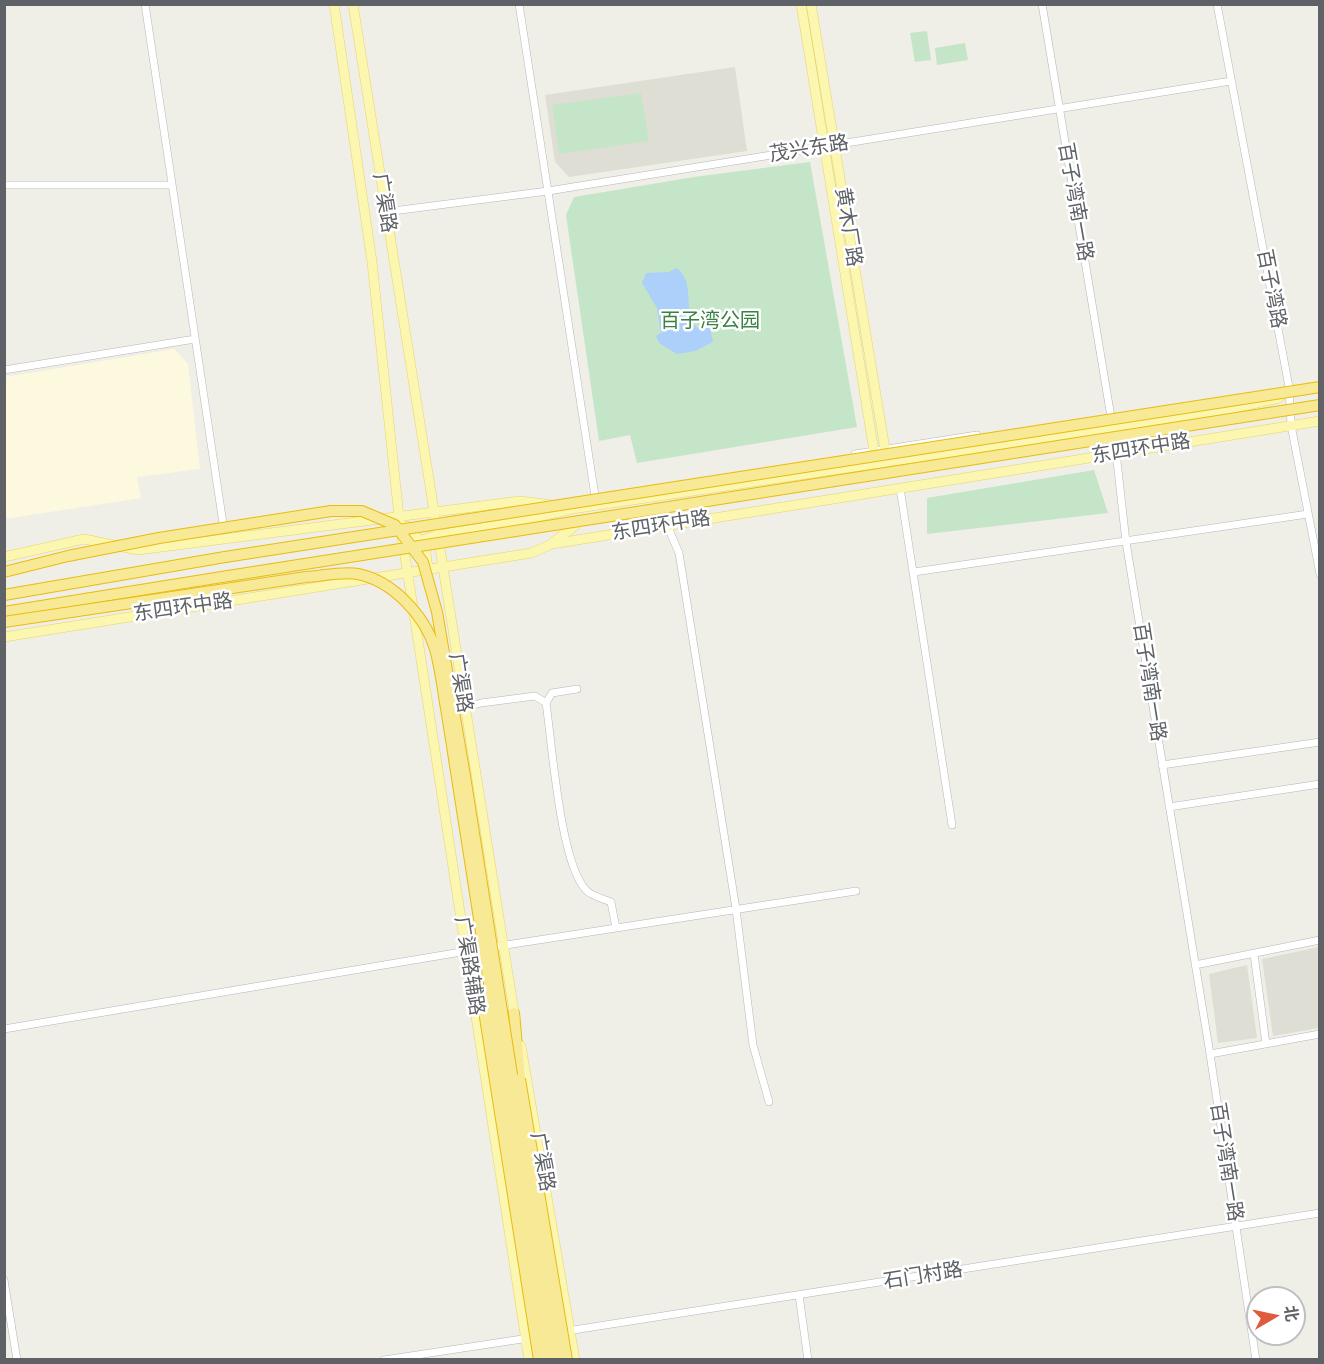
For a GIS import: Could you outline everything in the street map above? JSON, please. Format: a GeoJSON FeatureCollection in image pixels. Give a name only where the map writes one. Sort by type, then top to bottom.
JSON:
{"type":"FeatureCollection","features":[{"type":"Feature","properties":{"kind":"highway","name":"东四环中路"},"geometry":{"type":"LineString","coordinates":[[4,595],[225,557],[1320,387]]}},
{"type":"Feature","properties":{"kind":"highway","name":"东四环中路"},"geometry":{"type":"LineString","coordinates":[[4,612],[1320,407]]}},
{"type":"Feature","properties":{"kind":"highway","name":"广渠路"},"geometry":{"type":"LineString","coordinates":[[4,572],[68,556],[159,538],[331,511],[362,511],[395,525],[423,562],[437,612],[463,764],[557,1359]]}},
{"type":"Feature","properties":{"kind":"highway","name":"广渠路"},"geometry":{"type":"LineString","coordinates":[[4,622],[306,576],[357,574],[387,586],[404,600],[426,629],[435,648],[447,714],[548,1359]]}},
{"type":"Feature","properties":{"kind":"highway"},"geometry":{"type":"LineString","coordinates":[[466,951],[481,992],[539,1359]]}},
{"type":"Feature","properties":{"kind":"highway"},"geometry":{"type":"LineString","coordinates":[[514,1013],[520,1079],[567,1359]]}},
{"type":"Feature","properties":{"kind":"main road","name":"广渠路"},"geometry":{"type":"LineString","coordinates":[[334,4],[372,262],[399,517],[409,573]]}},
{"type":"Feature","properties":{"kind":"main road","name":"广渠路"},"geometry":{"type":"LineString","coordinates":[[353,4],[502,946],[575,1359]]}},
{"type":"Feature","properties":{"kind":"main road"},"geometry":{"type":"LineString","coordinates":[[801,4],[830,145],[874,451]]}},
{"type":"Feature","properties":{"kind":"main road","name":"黄木厂路"},"geometry":{"type":"LineString","coordinates":[[811,4],[830,145],[885,449]]}},
{"type":"Feature","properties":{"kind":"main road","name":"东四环中路"},"geometry":{"type":"LineString","coordinates":[[423,544],[437,535],[506,524],[572,509],[1203,415],[1289,392],[1320,387]]}},
{"type":"Feature","properties":{"kind":"main road","name":"东四环中路"},"geometry":{"type":"LineString","coordinates":[[404,546],[423,544],[439,547],[508,537],[1291,414],[1320,407]]}},
{"type":"Feature","properties":{"kind":"main road","name":"东四环中路"},"geometry":{"type":"LineString","coordinates":[[4,637],[531,553],[552,544],[667,525],[1320,421]]}},
{"type":"Feature","properties":{"kind":"main road","name":"东四环中路"},"geometry":{"type":"LineString","coordinates":[[4,557],[84,539],[138,550],[520,501],[544,503]]}},
{"type":"Feature","properties":{"kind":"main road"},"geometry":{"type":"LineString","coordinates":[[544,503],[572,509]]}},
{"type":"Feature","properties":{"kind":"main road"},"geometry":{"type":"LineString","coordinates":[[399,517],[423,544],[449,690],[455,703],[465,708]]}},
{"type":"Feature","properties":{"kind":"main road"},"geometry":{"type":"LineString","coordinates":[[506,524],[508,537]]}},
{"type":"Feature","properties":{"kind":"main road"},"geometry":{"type":"LineString","coordinates":[[552,544],[575,526]]}},
{"type":"Feature","properties":{"kind":"main road","name":"广渠路辅路"},"geometry":{"type":"LineString","coordinates":[[409,573],[530,1359]]}},
{"type":"Feature","properties":{"kind":"main road"},"geometry":{"type":"LineString","coordinates":[[436,621],[445,643],[456,655]]}},
{"type":"Feature","properties":{"kind":"street"},"geometry":{"type":"LineString","coordinates":[[145,4],[225,539]]}},
{"type":"Feature","properties":{"kind":"street"},"geometry":{"type":"LineString","coordinates":[[519,4],[595,495]]}},
{"type":"Feature","properties":{"kind":"street","name":"百子湾南一路"},"geometry":{"type":"LineString","coordinates":[[1042,4],[1111,414],[1126,542],[1210,1054],[1256,1359]]}},
{"type":"Feature","properties":{"kind":"street","name":"百子湾路"},"geometry":{"type":"LineString","coordinates":[[1217,4],[1289,392],[1291,425],[1320,574]]}},
{"type":"Feature","properties":{"kind":"street","name":"茂兴东路"},"geometry":{"type":"LineString","coordinates":[[385,212],[548,191],[1231,81]]}},
{"type":"Feature","properties":{"kind":"street"},"geometry":{"type":"LineString","coordinates":[[4,185],[171,185]]}},
{"type":"Feature","properties":{"kind":"street"},"geometry":{"type":"LineString","coordinates":[[4,370],[195,339]]}},
{"type":"Feature","properties":{"kind":"street","name":"东四环中路"},"geometry":{"type":"LineString","coordinates":[[544,503],[1111,414],[1289,392]]}},
{"type":"Feature","properties":{"kind":"street"},"geometry":{"type":"LineString","coordinates":[[900,488],[952,825]]}},
{"type":"Feature","properties":{"kind":"street"},"geometry":{"type":"LineString","coordinates":[[914,572],[1308,514]]}},
{"type":"Feature","properties":{"kind":"street"},"geometry":{"type":"LineString","coordinates":[[667,525],[679,553],[736,909],[753,1045],[769,1102]]}},
{"type":"Feature","properties":{"kind":"street"},"geometry":{"type":"LineString","coordinates":[[577,689],[552,693],[546,703],[562,818],[573,866],[587,891],[611,902],[616,928]]}},
{"type":"Feature","properties":{"kind":"street"},"geometry":{"type":"LineString","coordinates":[[465,708],[481,703],[535,696],[546,703]]}},
{"type":"Feature","properties":{"kind":"street"},"geometry":{"type":"LineString","coordinates":[[1162,765],[1320,742]]}},
{"type":"Feature","properties":{"kind":"street"},"geometry":{"type":"LineString","coordinates":[[1169,807],[1320,784]]}},
{"type":"Feature","properties":{"kind":"street"},"geometry":{"type":"LineString","coordinates":[[4,1029],[466,951],[856,891]]}},
{"type":"Feature","properties":{"kind":"street"},"geometry":{"type":"LineString","coordinates":[[1195,965],[1320,940]]}},
{"type":"Feature","properties":{"kind":"street"},"geometry":{"type":"LineString","coordinates":[[1254,954],[1266,1044]]}},
{"type":"Feature","properties":{"kind":"street"},"geometry":{"type":"LineString","coordinates":[[1210,1054],[1320,1034]]}},
{"type":"Feature","properties":{"kind":"street","name":"石门村路"},"geometry":{"type":"LineString","coordinates":[[384,1359],[1320,1214]]}},
{"type":"Feature","properties":{"kind":"street"},"geometry":{"type":"LineString","coordinates":[[514,1264],[531,1275],[547,1271],[558,1260]]}},
{"type":"Feature","properties":{"kind":"street"},"geometry":{"type":"LineString","coordinates":[[4,1280],[17,1359]]}},
{"type":"Feature","properties":{"kind":"street"},"geometry":{"type":"LineString","coordinates":[[799,1295],[808,1359]]}},
{"type":"Feature","properties":{"kind":"shaded area"},"geometry":{"type":"Polygon","coordinates":[[[735,67],[747,151],[569,177],[555,162],[545,95],[735,67]]]}},
{"type":"Feature","properties":{"kind":"shaded area"},"geometry":{"type":"Polygon","coordinates":[[[174,349],[188,364],[200,469],[137,477],[141,498],[5,519],[5,377],[174,349]]]}},
{"type":"Feature","properties":{"kind":"shaded area"},"geometry":{"type":"Polygon","coordinates":[[[1319,947],[1319,1028],[1273,1036],[1262,959],[1319,947]]]}},
{"type":"Feature","properties":{"kind":"shaded area"},"geometry":{"type":"Polygon","coordinates":[[[1247,965],[1257,1038],[1218,1043],[1209,974],[1247,965]]]}},
{"type":"Feature","properties":{"kind":"green space"},"geometry":{"type":"Polygon","coordinates":[[[927,31],[931,60],[915,62],[910,33],[927,31]]]}},
{"type":"Feature","properties":{"kind":"green space"},"geometry":{"type":"Polygon","coordinates":[[[965,43],[968,60],[937,65],[935,48],[965,43]]]}},
{"type":"Feature","properties":{"kind":"green space"},"geometry":{"type":"Polygon","coordinates":[[[641,93],[649,141],[559,154],[552,105],[641,93]]]}},
{"type":"Feature","properties":{"kind":"green space","name":"百子湾公园"},"geometry":{"type":"Polygon","coordinates":[[[810,162],[857,427],[637,463],[630,435],[599,441],[566,215],[574,197],[694,177],[810,162]]]}},
{"type":"Feature","properties":{"kind":"green space"},"geometry":{"type":"Polygon","coordinates":[[[1094,470],[1108,513],[927,534],[927,498],[1094,470]]]}},
{"type":"Feature","properties":{"kind":"water"},"geometry":{"type":"Polygon","coordinates":[[[677,268],[683,274],[686,282],[693,323],[698,328],[710,328],[713,342],[695,351],[677,354],[659,343],[656,336],[661,333],[657,308],[642,283],[646,273],[669,272],[677,268]]]}}]}
